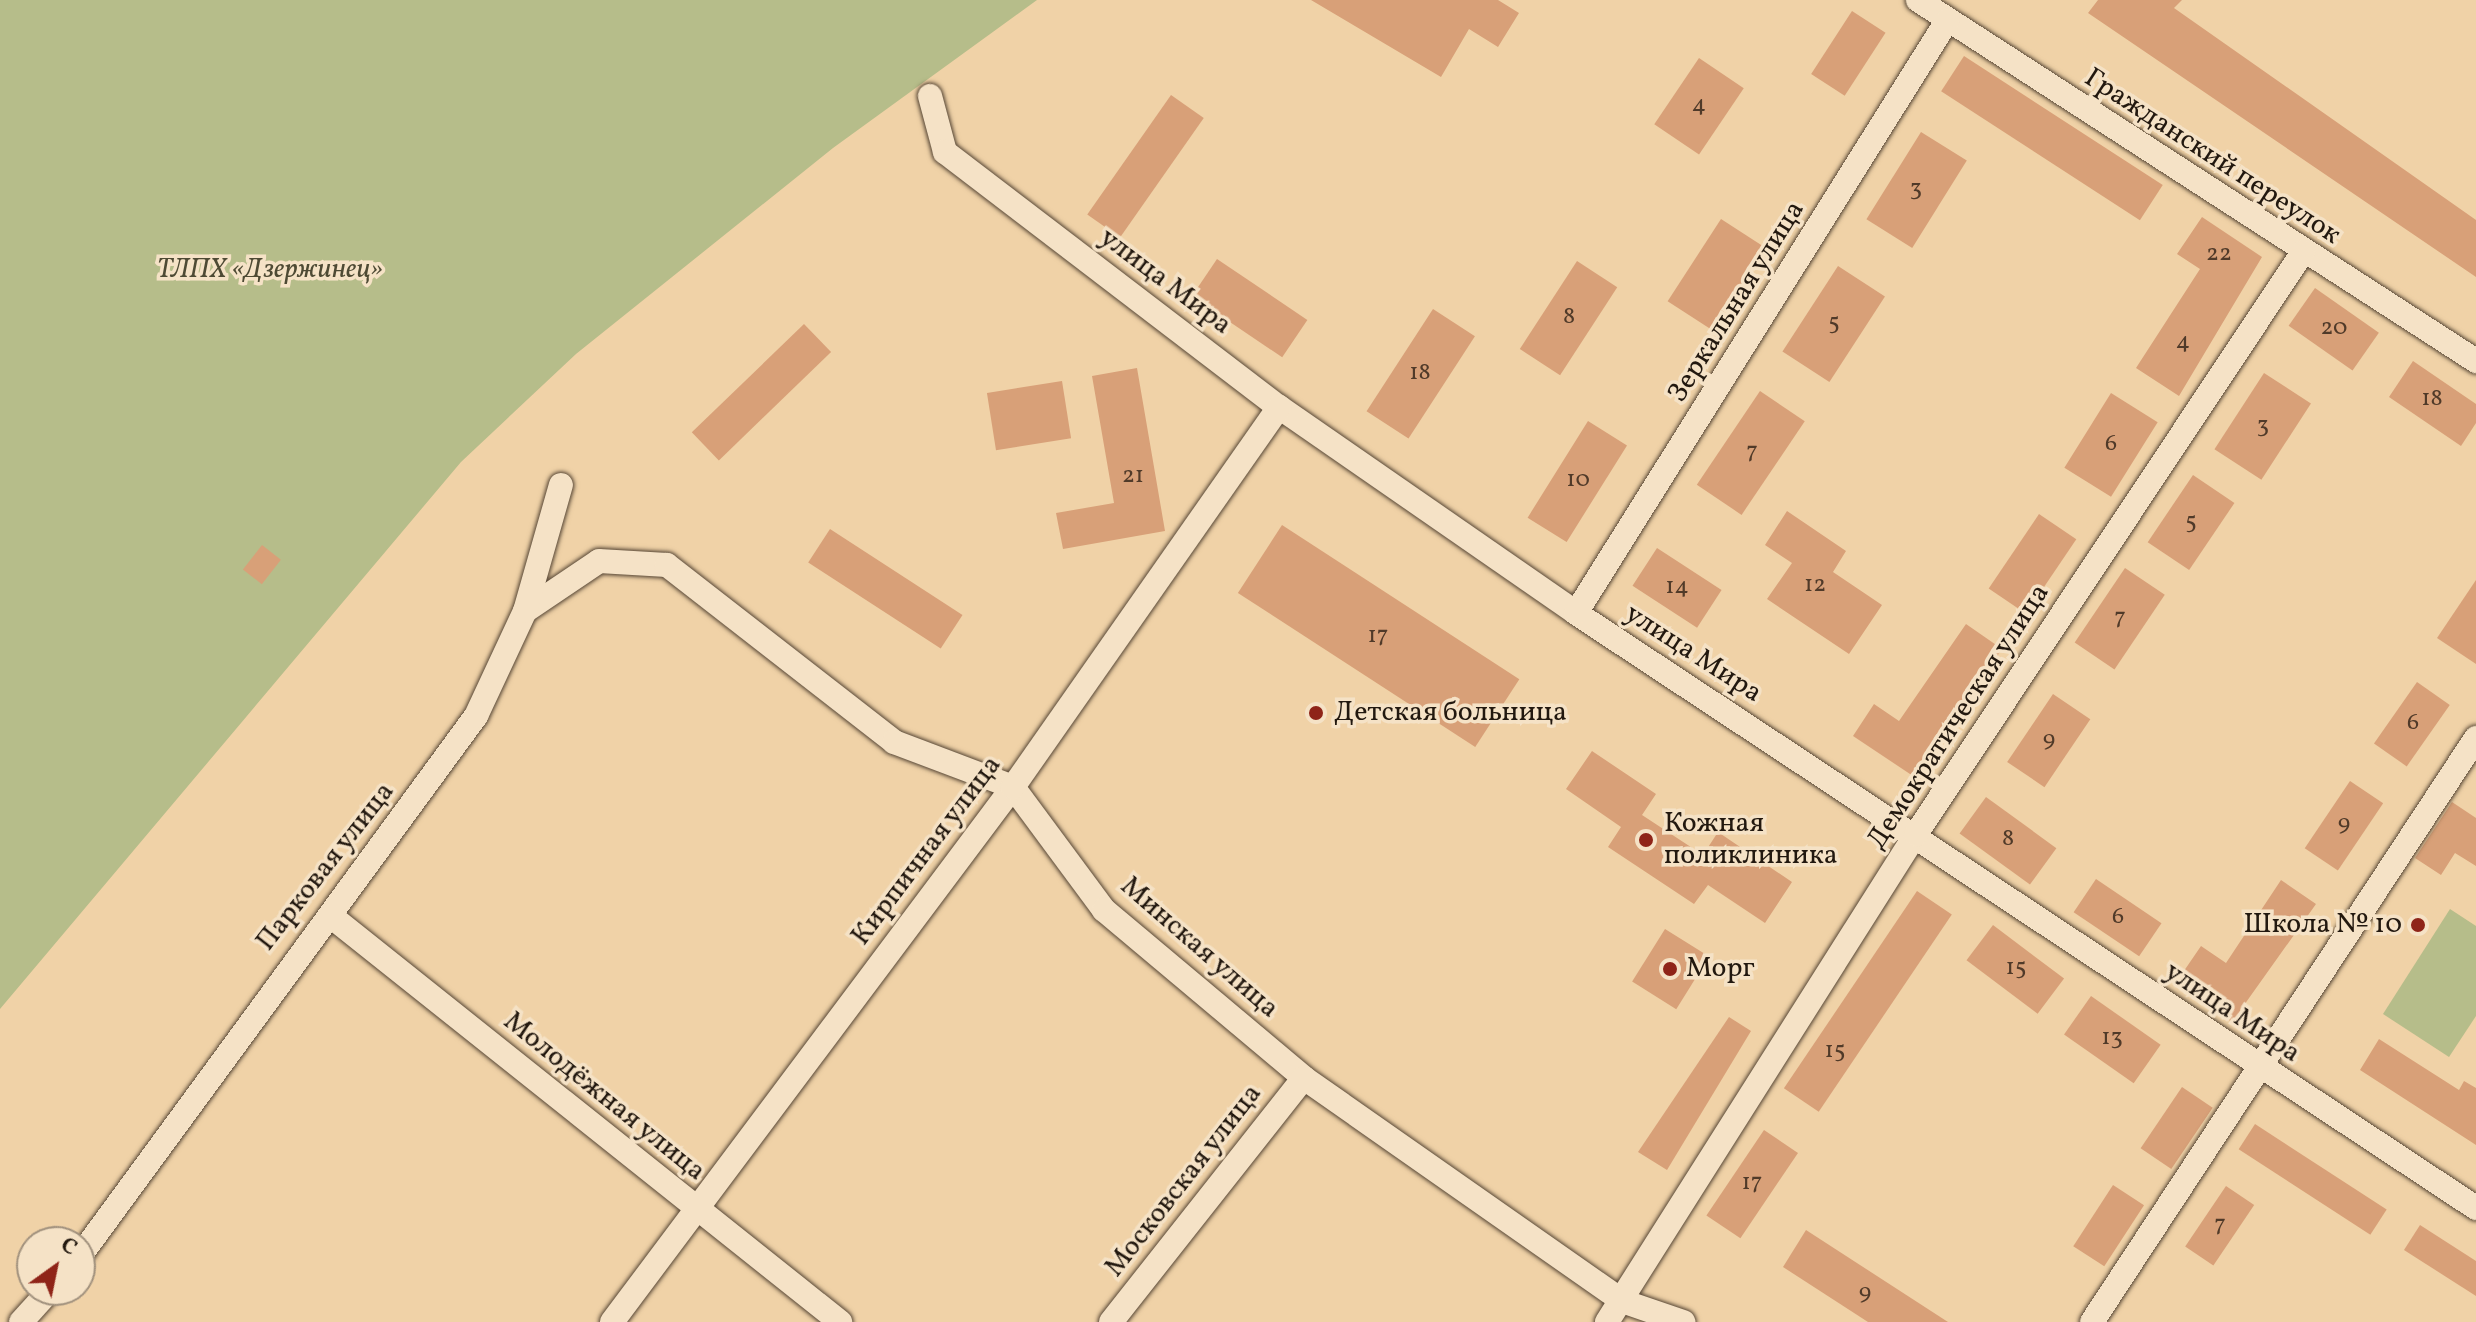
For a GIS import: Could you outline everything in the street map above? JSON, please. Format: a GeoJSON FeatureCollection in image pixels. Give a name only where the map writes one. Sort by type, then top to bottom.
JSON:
{"type":"FeatureCollection","features":[{"type":"Feature","properties":{"kind":"street","name":"Гражданский переулок"},"geometry":{"type":"LineString","coordinates":[[1918,0],[2303,252],[2476,361]]}},
{"type":"Feature","properties":{"kind":"street","name":"Зеркальная улица"},"geometry":{"type":"LineString","coordinates":[[1576,613],[1947,21]]}},
{"type":"Feature","properties":{"kind":"street","name":"улица Мира"},"geometry":{"type":"LineString","coordinates":[[930,96],[945,152],[1279,407],[1576,613],[1916,834],[2260,1068],[2476,1208]]}},
{"type":"Feature","properties":{"kind":"street","name":"Демократическая улица"},"geometry":{"type":"LineString","coordinates":[[1607,1322],[1916,834],[2303,252]]}},
{"type":"Feature","properties":{"kind":"street","name":"Кирпичная улица"},"geometry":{"type":"LineString","coordinates":[[612,1322],[1013,787],[1279,407]]}},
{"type":"Feature","properties":{"kind":"street","name":"Парковая улица"},"geometry":{"type":"LineString","coordinates":[[96,1234],[300,947],[332,917],[476,716],[525,611],[561,485]]}},
{"type":"Feature","properties":{"kind":"street"},"geometry":{"type":"LineString","coordinates":[[525,611],[599,561],[667,565],[894,742],[1013,787]]}},
{"type":"Feature","properties":{"kind":"street"},"geometry":{"type":"LineString","coordinates":[[2092,1322],[2476,738]]}},
{"type":"Feature","properties":{"kind":"street","name":"Минская улица"},"geometry":{"type":"LineString","coordinates":[[1013,787],[1104,910],[1304,1078],[1622,1301],[1683,1322]]}},
{"type":"Feature","properties":{"kind":"street","name":"Молодёжная улица"},"geometry":{"type":"LineString","coordinates":[[332,917],[840,1322]]}},
{"type":"Feature","properties":{"kind":"street","name":"Московская улица"},"geometry":{"type":"LineString","coordinates":[[1111,1322],[1304,1078]]}},
{"type":"Feature","properties":{"kind":"street"},"geometry":{"type":"LineString","coordinates":[[21,1322],[36,1306]]}},
{"type":"Feature","properties":{"kind":"green space","name":"ТЛПХ «Дзержинец»"},"geometry":{"type":"Polygon","coordinates":[[[0,0],[1037,0],[833,148],[576,354],[461,462],[0,1009],[0,0]]]}},
{"type":"Feature","properties":{"kind":"green space"},"geometry":{"type":"Polygon","coordinates":[[[2450,909],[2476,926],[2476,1016],[2449,1057],[2383,1014],[2450,909]]]}},
{"type":"Feature","properties":{"kind":"building"},"geometry":{"type":"Polygon","coordinates":[[[1311,0],[1498,0],[1519,13],[1498,47],[1469,29],[1441,77],[1311,0]]]}},
{"type":"Feature","properties":{"kind":"building"},"geometry":{"type":"Polygon","coordinates":[[[2098,0],[2182,0],[2174,8],[2476,220],[2476,277],[2088,13],[2098,0]]]}},
{"type":"Feature","properties":{"kind":"building"},"geometry":{"type":"Polygon","coordinates":[[[1852,11],[1886,33],[1845,96],[1811,74],[1852,11]]]}},
{"type":"Feature","properties":{"kind":"building"},"geometry":{"type":"Polygon","coordinates":[[[1964,56],[2163,185],[2140,220],[1941,91],[1964,56]]]}},
{"type":"Feature","properties":{"kind":"building"},"geometry":{"type":"Polygon","coordinates":[[[1699,58],[1744,88],[1699,155],[1654,124],[1699,58]]]}},
{"type":"Feature","properties":{"kind":"building"},"geometry":{"type":"Polygon","coordinates":[[[1171,95],[1204,118],[1120,238],[1087,215],[1171,95]]]}},
{"type":"Feature","properties":{"kind":"building"},"geometry":{"type":"Polygon","coordinates":[[[1921,132],[1967,161],[1912,248],[1866,219],[1921,132]]]}},
{"type":"Feature","properties":{"kind":"building"},"geometry":{"type":"Polygon","coordinates":[[[2202,217],[2262,257],[2179,396],[2136,368],[2200,269],[2177,254],[2202,217]]]}},
{"type":"Feature","properties":{"kind":"building"},"geometry":{"type":"Polygon","coordinates":[[[1721,219],[1765,248],[1712,330],[1668,301],[1721,219]]]}},
{"type":"Feature","properties":{"kind":"building"},"geometry":{"type":"Polygon","coordinates":[[[1217,259],[1307,320],[1282,357],[1192,296],[1217,259]]]}},
{"type":"Feature","properties":{"kind":"building"},"geometry":{"type":"Polygon","coordinates":[[[1577,261],[1617,287],[1560,375],[1520,349],[1577,261]]]}},
{"type":"Feature","properties":{"kind":"building"},"geometry":{"type":"Polygon","coordinates":[[[1838,266],[1885,296],[1829,382],[1782,352],[1838,266]]]}},
{"type":"Feature","properties":{"kind":"building"},"geometry":{"type":"Polygon","coordinates":[[[2315,288],[2379,333],[2353,370],[2289,326],[2315,288]]]}},
{"type":"Feature","properties":{"kind":"building"},"geometry":{"type":"Polygon","coordinates":[[[1433,309],[1475,336],[1408,439],[1367,411],[1433,309]]]}},
{"type":"Feature","properties":{"kind":"building"},"geometry":{"type":"Polygon","coordinates":[[[804,324],[831,352],[719,460],[692,432],[804,324]]]}},
{"type":"Feature","properties":{"kind":"building"},"geometry":{"type":"Polygon","coordinates":[[[2413,361],[2476,404],[2476,423],[2461,446],[2389,397],[2413,361]]]}},
{"type":"Feature","properties":{"kind":"building"},"geometry":{"type":"Polygon","coordinates":[[[1137,368],[1165,531],[1063,549],[1056,513],[1114,503],[1092,376],[1137,368]]]}},
{"type":"Feature","properties":{"kind":"building"},"geometry":{"type":"Polygon","coordinates":[[[2264,373],[2311,403],[2261,480],[2214,449],[2264,373]]]}},
{"type":"Feature","properties":{"kind":"building"},"geometry":{"type":"Polygon","coordinates":[[[1062,381],[1071,438],[996,450],[987,393],[1062,381]]]}},
{"type":"Feature","properties":{"kind":"building"},"geometry":{"type":"Polygon","coordinates":[[[1760,391],[1805,421],[1742,515],[1697,485],[1760,391]]]}},
{"type":"Feature","properties":{"kind":"building"},"geometry":{"type":"Polygon","coordinates":[[[2111,393],[2158,422],[2111,497],[2064,468],[2111,393]]]}},
{"type":"Feature","properties":{"kind":"building"},"geometry":{"type":"Polygon","coordinates":[[[1588,421],[1627,445],[1567,542],[1528,518],[1588,421]]]}},
{"type":"Feature","properties":{"kind":"building"},"geometry":{"type":"Polygon","coordinates":[[[2193,475],[2234,503],[2189,570],[2148,542],[2193,475]]]}},
{"type":"Feature","properties":{"kind":"building"},"geometry":{"type":"Polygon","coordinates":[[[1787,511],[1846,551],[1833,572],[1882,605],[1849,654],[1767,599],[1792,563],[1765,545],[1787,511]]]}},
{"type":"Feature","properties":{"kind":"building"},"geometry":{"type":"Polygon","coordinates":[[[2039,514],[2076,539],[2026,614],[1989,589],[2039,514]]]}},
{"type":"Feature","properties":{"kind":"building"},"geometry":{"type":"Polygon","coordinates":[[[1282,525],[1519,679],[1475,747],[1238,593],[1282,525]]]}},
{"type":"Feature","properties":{"kind":"building"},"geometry":{"type":"Polygon","coordinates":[[[830,529],[963,615],[941,649],[808,563],[830,529]]]}},
{"type":"Feature","properties":{"kind":"building"},"geometry":{"type":"Polygon","coordinates":[[[262,545],[281,560],[262,584],[243,569],[262,545]]]}},
{"type":"Feature","properties":{"kind":"building"},"geometry":{"type":"Polygon","coordinates":[[[1657,548],[1722,590],[1697,628],[1632,586],[1657,548]]]}},
{"type":"Feature","properties":{"kind":"building"},"geometry":{"type":"Polygon","coordinates":[[[2125,568],[2165,595],[2114,669],[2075,643],[2125,568]]]}},
{"type":"Feature","properties":{"kind":"building"},"geometry":{"type":"Polygon","coordinates":[[[2476,580],[2476,664],[2437,638],[2476,580]]]}},
{"type":"Feature","properties":{"kind":"building"},"geometry":{"type":"Polygon","coordinates":[[[1966,624],[2002,649],[1936,745],[1943,750],[1922,782],[1853,736],[1874,704],[1899,721],[1966,624]]]}},
{"type":"Feature","properties":{"kind":"building"},"geometry":{"type":"Polygon","coordinates":[[[2417,682],[2450,705],[2407,766],[2374,743],[2417,682]]]}},
{"type":"Feature","properties":{"kind":"building"},"geometry":{"type":"Polygon","coordinates":[[[2053,694],[2090,719],[2044,787],[2007,762],[2053,694]]]}},
{"type":"Feature","properties":{"kind":"building","name":"Кожная поликлиника"},"geometry":{"type":"Polygon","coordinates":[[[1592,751],[1656,794],[1642,815],[1703,855],[1718,832],[1792,882],[1765,923],[1708,885],[1694,904],[1608,847],[1621,827],[1566,789],[1592,751]]]}},
{"type":"Feature","properties":{"kind":"building"},"geometry":{"type":"Polygon","coordinates":[[[2350,781],[2383,803],[2338,871],[2305,848],[2350,781]]]}},
{"type":"Feature","properties":{"kind":"building"},"geometry":{"type":"Polygon","coordinates":[[[1986,797],[2056,848],[2030,885],[1960,833],[1986,797]]]}},
{"type":"Feature","properties":{"kind":"building"},"geometry":{"type":"Polygon","coordinates":[[[2452,802],[2476,818],[2476,866],[2455,853],[2441,875],[2415,858],[2452,802]]]}},
{"type":"Feature","properties":{"kind":"building"},"geometry":{"type":"Polygon","coordinates":[[[2096,879],[2161,923],[2139,956],[2074,912],[2096,879]]]}},
{"type":"Feature","properties":{"kind":"building"},"geometry":{"type":"Polygon","coordinates":[[[2281,880],[2316,904],[2232,1022],[2175,984],[2201,946],[2226,963],[2281,880]]]}},
{"type":"Feature","properties":{"kind":"building"},"geometry":{"type":"Polygon","coordinates":[[[1917,891],[1952,914],[1819,1112],[1784,1088],[1917,891]]]}},
{"type":"Feature","properties":{"kind":"building"},"geometry":{"type":"Polygon","coordinates":[[[1993,925],[2064,979],[2038,1014],[1967,960],[1993,925]]]}},
{"type":"Feature","properties":{"kind":"building","name":"Морг"},"geometry":{"type":"Polygon","coordinates":[[[1665,929],[1709,957],[1676,1009],[1632,982],[1665,929]]]}},
{"type":"Feature","properties":{"kind":"building"},"geometry":{"type":"Polygon","coordinates":[[[2091,996],[2161,1045],[2134,1083],[2064,1035],[2091,996]]]}},
{"type":"Feature","properties":{"kind":"building"},"geometry":{"type":"Polygon","coordinates":[[[1729,1017],[1751,1031],[1667,1170],[1638,1152],[1729,1017]]]}},
{"type":"Feature","properties":{"kind":"building"},"geometry":{"type":"Polygon","coordinates":[[[2379,1039],[2459,1090],[2464,1081],[2476,1088],[2476,1145],[2360,1070],[2379,1039]]]}},
{"type":"Feature","properties":{"kind":"building"},"geometry":{"type":"Polygon","coordinates":[[[2182,1087],[2213,1108],[2171,1169],[2141,1148],[2182,1087]]]}},
{"type":"Feature","properties":{"kind":"building"},"geometry":{"type":"Polygon","coordinates":[[[2255,1124],[2387,1210],[2370,1235],[2239,1149],[2255,1124]]]}},
{"type":"Feature","properties":{"kind":"building"},"geometry":{"type":"Polygon","coordinates":[[[1764,1130],[1798,1153],[1740,1238],[1706,1215],[1764,1130]]]}},
{"type":"Feature","properties":{"kind":"building"},"geometry":{"type":"Polygon","coordinates":[[[2113,1185],[2144,1205],[2104,1266],[2073,1246],[2113,1185]]]}},
{"type":"Feature","properties":{"kind":"building"},"geometry":{"type":"Polygon","coordinates":[[[2226,1186],[2254,1205],[2213,1266],[2185,1247],[2226,1186]]]}},
{"type":"Feature","properties":{"kind":"building"},"geometry":{"type":"Polygon","coordinates":[[[2420,1225],[2476,1261],[2476,1296],[2404,1250],[2420,1225]]]}},
{"type":"Feature","properties":{"kind":"building"},"geometry":{"type":"Polygon","coordinates":[[[1806,1230],[1948,1322],[1868,1322],[1783,1267],[1806,1230]]]}},
{"type":"Feature","properties":{"kind":"place","name":"Детская больница"},"geometry":{"type":"Point","coordinates":[1316,713]}},
{"type":"Feature","properties":{"kind":"place","name":"Кожная поликлиника"},"geometry":{"type":"Point","coordinates":[1646,840]}},
{"type":"Feature","properties":{"kind":"place","name":"Школа № 10"},"geometry":{"type":"Point","coordinates":[2418,925]}},
{"type":"Feature","properties":{"kind":"place","name":"Морг"},"geometry":{"type":"Point","coordinates":[1670,969]}}]}
